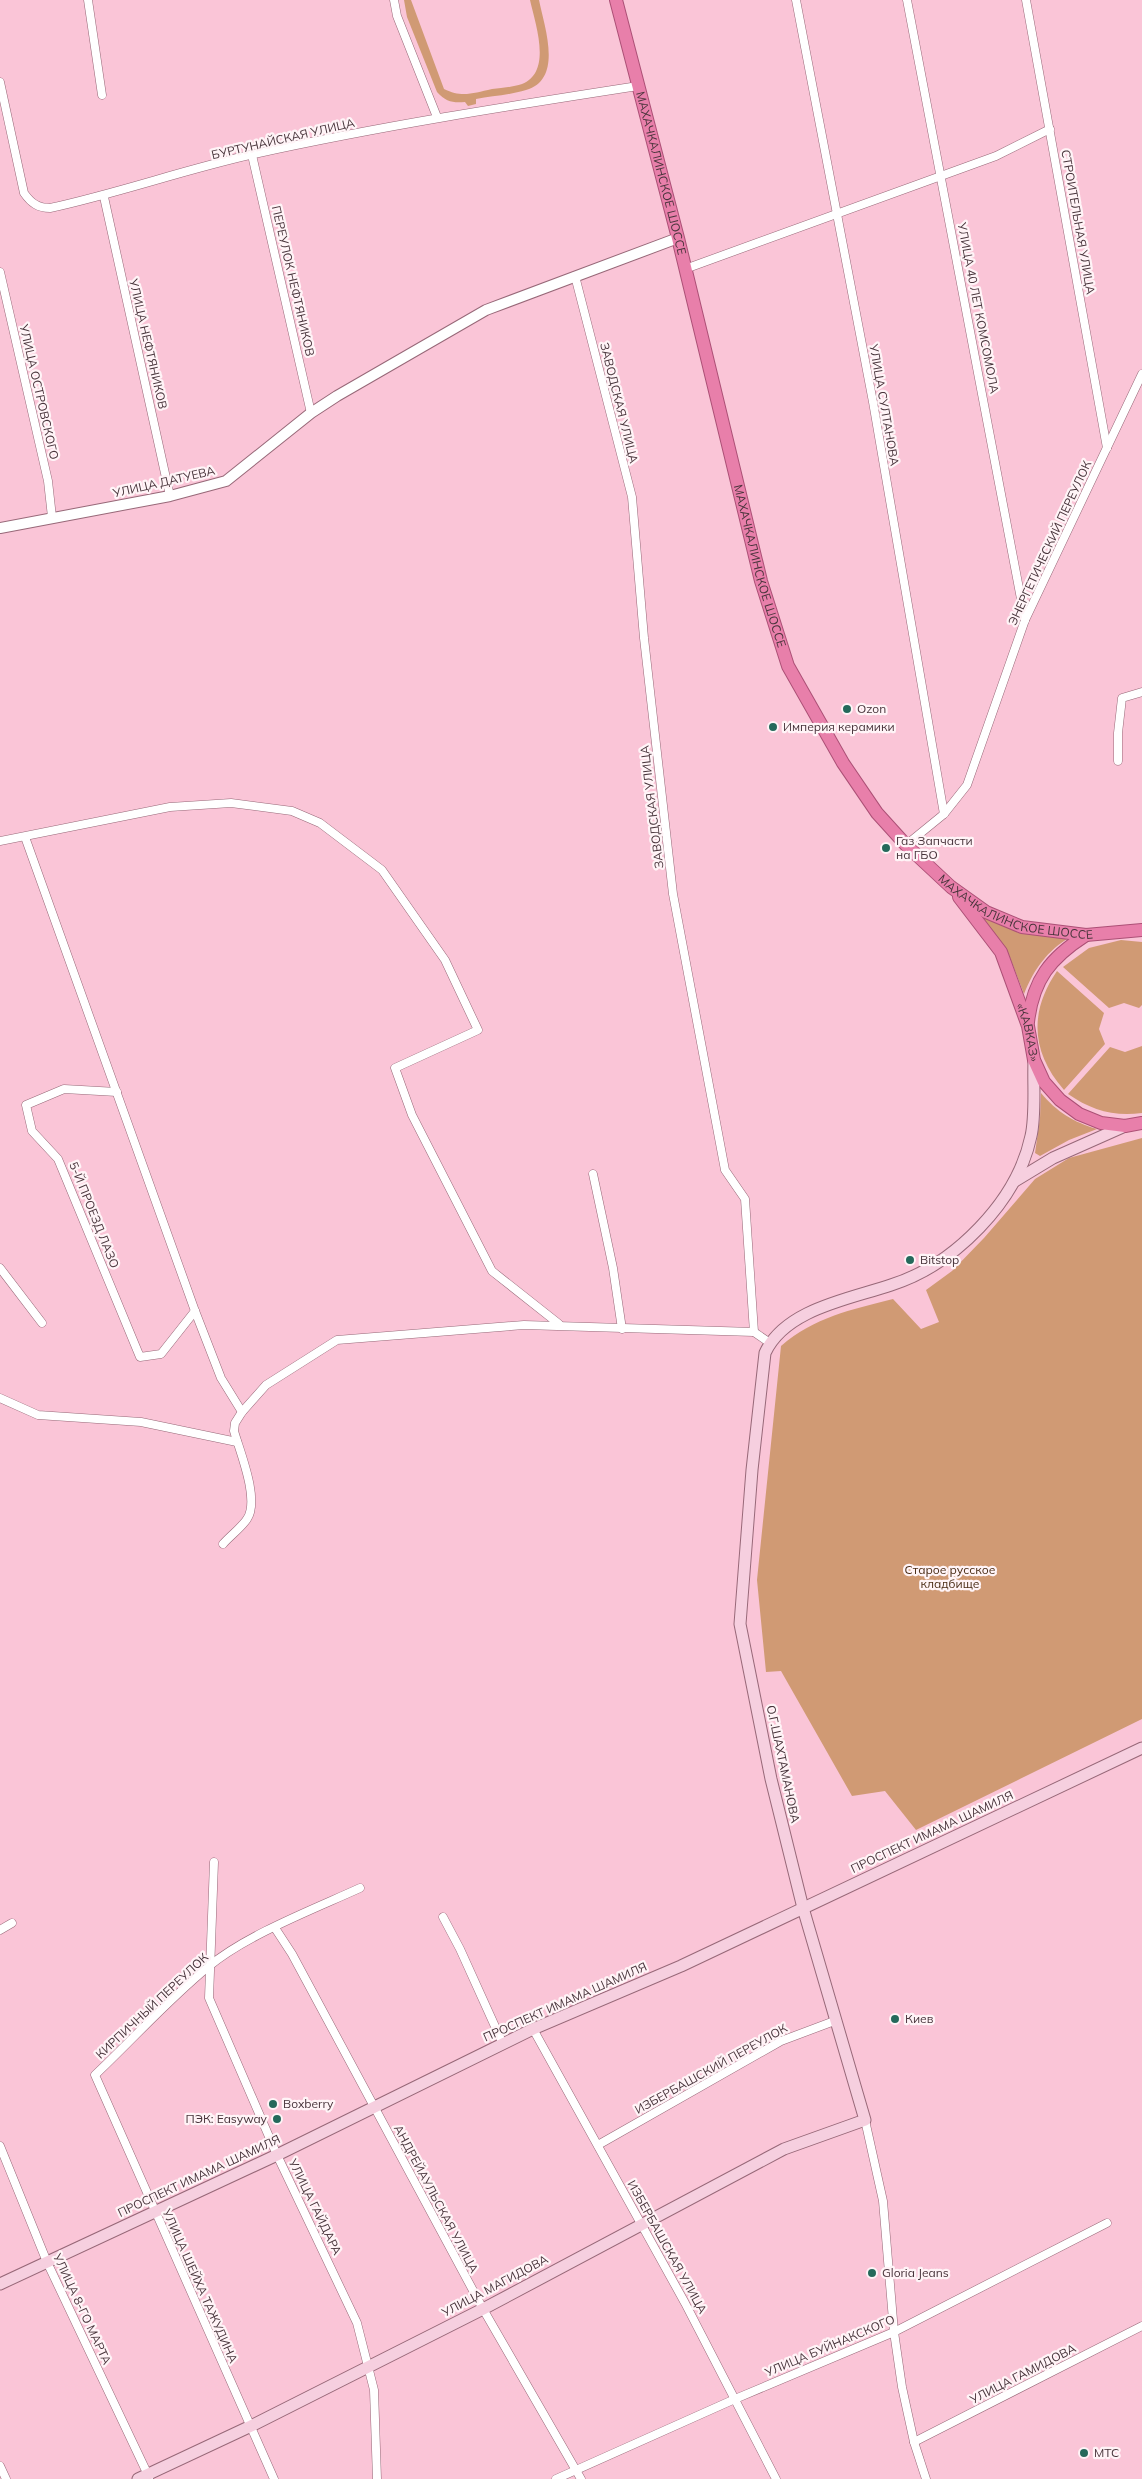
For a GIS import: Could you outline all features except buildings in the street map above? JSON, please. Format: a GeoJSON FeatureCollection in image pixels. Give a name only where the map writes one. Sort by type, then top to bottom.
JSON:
{"type":"FeatureCollection","features":[{"type":"Feature","properties":{"kind":"highway","name":"МАХАЧКАЛИНСКОЕ ШОССЕ"},"geometry":{"type":"LineString","coordinates":[[616,0],[678,238],[761,581],[788,666],[843,763],[877,813],[906,845],[951,887],[986,912],[1022,927],[1086,935],[1141,929]]}},
{"type":"Feature","properties":{"kind":"highway","name":"«КАВКАЗ»"},"geometry":{"type":"LineString","coordinates":[[951,887],[1001,952],[1028,1026],[1034,1060],[1044,1082],[1060,1100],[1101,1123],[1125,1126],[1142,1123]]}},
{"type":"Feature","properties":{"kind":"highway"},"geometry":{"type":"LineString","coordinates":[[1028,1026],[1030,1003],[1038,981],[1052,962],[1069,946],[1086,935]]}},
{"type":"Feature","properties":{"kind":"main road"},"geometry":{"type":"LineString","coordinates":[[770,1342],[787,1325],[828,1304],[921,1274],[956,1251],[986,1221],[1015,1181],[1032,1136],[1034,1060]]}},
{"type":"Feature","properties":{"kind":"main road"},"geometry":{"type":"LineString","coordinates":[[1015,1181],[1052,1158],[1125,1126]]}},
{"type":"Feature","properties":{"kind":"main road","name":"О.Г.ШАХТАМАНОВА"},"geometry":{"type":"LineString","coordinates":[[770,1342],[765,1353],[752,1470],[740,1624],[771,1779],[803,1908],[865,2120]]}},
{"type":"Feature","properties":{"kind":"main road","name":"ПРОСПЕКТ ИМАМА ШАМИЛЯ"},"geometry":{"type":"LineString","coordinates":[[0,2284],[277,2155],[533,2029],[681,1966],[1142,1748]]}},
{"type":"Feature","properties":{"kind":"main road","name":"УЛИЦА МАГИДОВА"},"geometry":{"type":"LineString","coordinates":[[145,2478],[483,2309],[784,2149],[865,2120]]}},
{"type":"Feature","properties":{"kind":"street"},"geometry":{"type":"LineString","coordinates":[[88,0],[102,95]]}},
{"type":"Feature","properties":{"kind":"street"},"geometry":{"type":"LineString","coordinates":[[394,0],[397,16],[437,117]]}},
{"type":"Feature","properties":{"kind":"street","name":"УЛИЦА СУЛТАНОВА"},"geometry":{"type":"LineString","coordinates":[[796,0],[873,402],[944,814]]}},
{"type":"Feature","properties":{"kind":"street","name":"УЛИЦА 40 ЛЕТ КОМСОМОЛА"},"geometry":{"type":"LineString","coordinates":[[907,0],[1025,620]]}},
{"type":"Feature","properties":{"kind":"street","name":"СТРОИТЕЛЬНАЯ УЛИЦА"},"geometry":{"type":"LineString","coordinates":[[1026,0],[1107,448]]}},
{"type":"Feature","properties":{"kind":"street","name":"БУРТУНАЙСКАЯ УЛИЦА"},"geometry":{"type":"LineString","coordinates":[[0,82],[24,193],[30,202],[42,208],[104,197],[252,154],[437,117],[638,86]]}},
{"type":"Feature","properties":{"kind":"street"},"geometry":{"type":"LineString","coordinates":[[685,269],[836,212],[996,156],[1050,129]]}},
{"type":"Feature","properties":{"kind":"street","name":"ПЕРЕУЛОК НЕФТЯНИКОВ"},"geometry":{"type":"LineString","coordinates":[[252,154],[311,413]]}},
{"type":"Feature","properties":{"kind":"street","name":"УЛИЦА НЕФТЯНИКОВ"},"geometry":{"type":"LineString","coordinates":[[104,197],[170,496]]}},
{"type":"Feature","properties":{"kind":"street","name":"УЛИЦА ДАТУЕВА"},"geometry":{"type":"LineString","coordinates":[[0,528],[170,496],[226,481],[311,413],[486,310],[678,238]]}},
{"type":"Feature","properties":{"kind":"street","name":"УЛИЦА ОСТРОВСКОГО"},"geometry":{"type":"LineString","coordinates":[[0,272],[48,481],[52,517]]}},
{"type":"Feature","properties":{"kind":"street","name":"ЗАВОДСКАЯ УЛИЦА"},"geometry":{"type":"LineString","coordinates":[[575,276],[632,497],[644,638],[673,894],[725,1170],[745,1199],[754,1332]]}},
{"type":"Feature","properties":{"kind":"street","name":"ЭНЕРГЕТИЧЕСКИЙ ПЕРЕУЛОК"},"geometry":{"type":"LineString","coordinates":[[906,845],[944,814],[966,785],[1025,620],[1142,374]]}},
{"type":"Feature","properties":{"kind":"street"},"geometry":{"type":"LineString","coordinates":[[1118,761],[1118,732],[1122,698],[1142,692]]}},
{"type":"Feature","properties":{"kind":"street"},"geometry":{"type":"LineString","coordinates":[[0,841],[170,807],[231,803],[292,810],[320,824],[382,870],[445,960],[478,1030],[395,1068],[412,1115],[492,1271],[559,1324]]}},
{"type":"Feature","properties":{"kind":"street"},"geometry":{"type":"LineString","coordinates":[[26,837],[195,1311],[221,1378],[242,1412]]}},
{"type":"Feature","properties":{"kind":"street","name":"5-Й ПРОЕЗД ЛАЗО"},"geometry":{"type":"LineString","coordinates":[[117,1092],[64,1089],[26,1105],[32,1131],[58,1159],[140,1357],[161,1354],[195,1311]]}},
{"type":"Feature","properties":{"kind":"street"},"geometry":{"type":"LineString","coordinates":[[593,1174],[622,1329]]}},
{"type":"Feature","properties":{"kind":"street"},"geometry":{"type":"LineString","coordinates":[[0,1268],[42,1323]]}},
{"type":"Feature","properties":{"kind":"street"},"geometry":{"type":"LineString","coordinates":[[223,1544],[247,1520],[251,1511],[251,1491],[234,1431],[235,1423],[242,1412],[266,1385],[337,1340],[524,1325],[559,1324],[622,1329],[754,1332],[770,1342]]}},
{"type":"Feature","properties":{"kind":"street"},"geometry":{"type":"LineString","coordinates":[[0,1398],[38,1415],[141,1422],[237,1442]]}},
{"type":"Feature","properties":{"kind":"street","name":"УЛИЦА ГАЙДАРА"},"geometry":{"type":"LineString","coordinates":[[214,1862],[209,1998],[277,2155],[357,2323],[374,2390],[376,2479]]}},
{"type":"Feature","properties":{"kind":"street","name":"КИРПИЧНЫЙ ПЕРЕУЛОК"},"geometry":{"type":"LineString","coordinates":[[95,2075],[209,1966],[234,1949],[360,1888]]}},
{"type":"Feature","properties":{"kind":"street"},"geometry":{"type":"LineString","coordinates":[[443,1917],[503,2044]]}},
{"type":"Feature","properties":{"kind":"street"},"geometry":{"type":"LineString","coordinates":[[0,1930],[12,1923]]}},
{"type":"Feature","properties":{"kind":"street","name":"АНДРЕЙАУЛЬСКАЯ УЛИЦА"},"geometry":{"type":"LineString","coordinates":[[275,1928],[292,1954],[483,2309],[581,2479]]}},
{"type":"Feature","properties":{"kind":"street","name":"ИЗБЕРБАШСКИЙ ПЕРЕУЛОК"},"geometry":{"type":"LineString","coordinates":[[598,2145],[781,2041],[837,2020]]}},
{"type":"Feature","properties":{"kind":"street","name":"ИЗБЕРБАШСКАЯ УЛИЦА"},"geometry":{"type":"LineString","coordinates":[[533,2029],[685,2303],[776,2479]]}},
{"type":"Feature","properties":{"kind":"street","name":"УЛИЦА ШЕЙХА ТАЖУДИНА"},"geometry":{"type":"LineString","coordinates":[[95,2075],[154,2212],[274,2479]]}},
{"type":"Feature","properties":{"kind":"street","name":"О.Г.ШАХТАМАНОВА"},"geometry":{"type":"LineString","coordinates":[[865,2120],[883,2201],[894,2332],[902,2387],[914,2442],[926,2479]]}},
{"type":"Feature","properties":{"kind":"street","name":"УЛИЦА 8-ГО МАРТА"},"geometry":{"type":"LineString","coordinates":[[0,2146],[46,2262],[145,2478]]}},
{"type":"Feature","properties":{"kind":"street","name":"УЛИЦА БУЙНАКСКОГО"},"geometry":{"type":"LineString","coordinates":[[556,2479],[735,2399],[894,2332],[1107,2222]]}},
{"type":"Feature","properties":{"kind":"street","name":"УЛИЦА ГАМИДОВА"},"geometry":{"type":"LineString","coordinates":[[914,2442],[1142,2326]]}},
{"type":"Feature","properties":{"kind":"street"},"geometry":{"type":"LineString","coordinates":[[0,2466],[6,2479]]}},
{"type":"Feature","properties":{"kind":"green space"},"geometry":{"type":"Polygon","coordinates":[[[404,0],[411,0],[444,89],[462,94],[515,86],[531,78],[537,69],[540,46],[530,0],[539,0],[549,51],[545,75],[538,84],[526,90],[476,99],[476,104],[468,106],[465,102],[447,100],[437,92],[407,17],[404,0]]]}},
{"type":"Feature","properties":{"kind":"green space"},"geometry":{"type":"Polygon","coordinates":[[[982,917],[1020,933],[1070,937],[1042,961],[1024,994],[1007,950],[982,917]]]}},
{"type":"Feature","properties":{"kind":"green space"},"geometry":{"type":"Polygon","coordinates":[[[1121,940],[1142,942],[1142,1005],[1139,1008],[1124,1003],[1109,1008],[1063,967],[1089,948],[1121,940]]]}},
{"type":"Feature","properties":{"kind":"green space"},"geometry":{"type":"Polygon","coordinates":[[[1057,971],[1104,1013],[1099,1029],[1105,1044],[1064,1090],[1053,1076],[1045,1061],[1038,1032],[1038,1017],[1042,1002],[1048,986],[1057,971]]]}},
{"type":"Feature","properties":{"kind":"green space"},"geometry":{"type":"Polygon","coordinates":[[[1142,1046],[1142,1113],[1122,1114],[1103,1111],[1085,1104],[1068,1094],[1110,1047],[1125,1052],[1142,1046]]]}},
{"type":"Feature","properties":{"kind":"green space"},"geometry":{"type":"Polygon","coordinates":[[[1041,1093],[1066,1116],[1097,1129],[1069,1140],[1040,1156],[1035,1153],[1041,1093]]]}},
{"type":"Feature","properties":{"kind":"green space","name":"Старое русское кладбище"},"geometry":{"type":"Polygon","coordinates":[[[1142,1138],[1142,1719],[916,1830],[885,1791],[852,1796],[781,1671],[766,1672],[757,1580],[781,1346],[820,1321],[893,1299],[921,1329],[939,1322],[926,1290],[952,1271],[984,1238],[1035,1179],[1069,1158],[1142,1138]]]}},
{"type":"Feature","properties":{"kind":"place","name":"Ozon"},"geometry":{"type":"Point","coordinates":[847,709]}},
{"type":"Feature","properties":{"kind":"place","name":"Империя керамики"},"geometry":{"type":"Point","coordinates":[773,727]}},
{"type":"Feature","properties":{"kind":"place","name":"Газ Запчасти на ГБО"},"geometry":{"type":"Point","coordinates":[886,848]}},
{"type":"Feature","properties":{"kind":"place","name":"Bitstop"},"geometry":{"type":"Point","coordinates":[910,1260]}},
{"type":"Feature","properties":{"kind":"place","name":"Киев"},"geometry":{"type":"Point","coordinates":[895,2019]}},
{"type":"Feature","properties":{"kind":"place","name":"Boxberry"},"geometry":{"type":"Point","coordinates":[273,2104]}},
{"type":"Feature","properties":{"kind":"place","name":"ПЭК: Easyway"},"geometry":{"type":"Point","coordinates":[277,2119]}},
{"type":"Feature","properties":{"kind":"place","name":"Gloria Jeans"},"geometry":{"type":"Point","coordinates":[872,2273]}},
{"type":"Feature","properties":{"kind":"place","name":"МТС"},"geometry":{"type":"Point","coordinates":[1084,2453]}}]}
